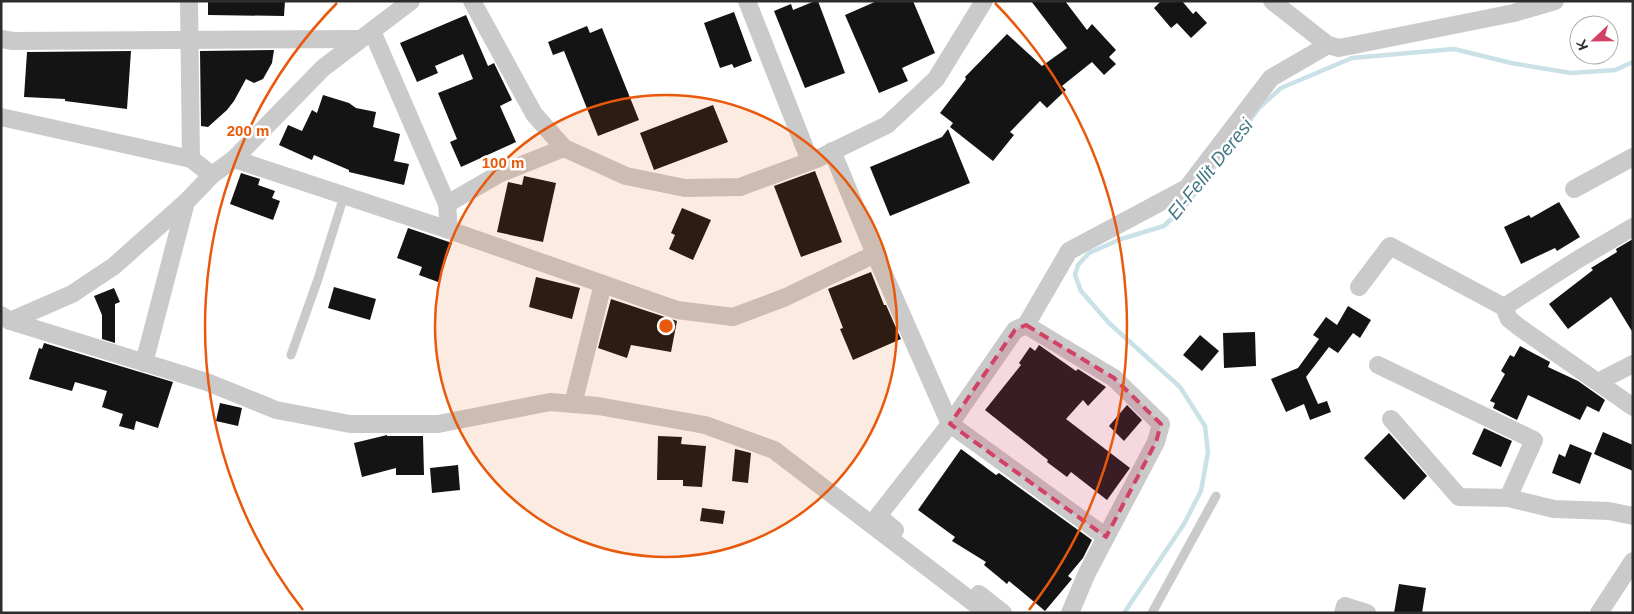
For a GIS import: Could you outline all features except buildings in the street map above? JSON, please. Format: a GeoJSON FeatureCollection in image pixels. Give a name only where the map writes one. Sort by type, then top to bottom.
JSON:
{"type":"FeatureCollection","features":[{"type":"Feature","properties":{"kind":"street"},"geometry":{"type":"LineString","coordinates":[[189,1],[191,159]]}},
{"type":"Feature","properties":{"kind":"street"},"geometry":{"type":"LineString","coordinates":[[6,318],[72,294],[114,266],[186,202],[212,175],[234,159],[323,68],[411,1]]}},
{"type":"Feature","properties":{"kind":"street"},"geometry":{"type":"LineString","coordinates":[[472,1],[534,114],[564,148],[626,176],[685,188],[740,187],[810,162],[886,124],[936,79],[984,1]]}},
{"type":"Feature","properties":{"kind":"street"},"geometry":{"type":"LineString","coordinates":[[748,1],[810,162]]}},
{"type":"Feature","properties":{"kind":"street"},"geometry":{"type":"LineString","coordinates":[[1272,1],[1328,45],[1339,48],[1514,13],[1555,1]]}},
{"type":"Feature","properties":{"kind":"street"},"geometry":{"type":"LineString","coordinates":[[1,39],[189,40],[366,35]]}},
{"type":"Feature","properties":{"kind":"street"},"geometry":{"type":"LineString","coordinates":[[366,35],[447,204],[449,230]]}},
{"type":"Feature","properties":{"kind":"street"},"geometry":{"type":"LineString","coordinates":[[1004,613],[878,516],[950,424],[1015,330],[1026,325],[1069,251],[1187,188],[1271,78],[1328,45]]}},
{"type":"Feature","properties":{"kind":"street"},"geometry":{"type":"LineString","coordinates":[[1,117],[191,159],[212,175]]}},
{"type":"Feature","properties":{"kind":"street"},"geometry":{"type":"LineString","coordinates":[[447,204],[499,174],[564,148]]}},
{"type":"Feature","properties":{"kind":"street"},"geometry":{"type":"LineString","coordinates":[[832,151],[950,424],[1106,537]]}},
{"type":"Feature","properties":{"kind":"street"},"geometry":{"type":"LineString","coordinates":[[1574,189],[1633,157]]}},
{"type":"Feature","properties":{"kind":"street"},"geometry":{"type":"LineString","coordinates":[[234,159],[449,230],[677,310],[733,317],[786,298],[875,254]]}},
{"type":"Feature","properties":{"kind":"street"},"geometry":{"type":"LineString","coordinates":[[144,363],[186,202]]}},
{"type":"Feature","properties":{"kind":"street"},"geometry":{"type":"LineString","coordinates":[[1504,307],[1633,227]]}},
{"type":"Feature","properties":{"kind":"street"},"geometry":{"type":"LineString","coordinates":[[1359,287],[1390,246],[1504,307],[1509,319],[1514,323],[1633,407]]}},
{"type":"Feature","properties":{"kind":"street"},"geometry":{"type":"LineString","coordinates":[[573,404],[603,284]]}},
{"type":"Feature","properties":{"kind":"street"},"geometry":{"type":"LineString","coordinates":[[6,318],[207,382],[276,410],[350,424],[438,424],[550,402],[598,406],[705,425],[774,450],[987,613]]}},
{"type":"Feature","properties":{"kind":"street"},"geometry":{"type":"LineString","coordinates":[[1026,325],[1114,378],[1161,424],[1156,442],[1106,537],[1070,613]]}},
{"type":"Feature","properties":{"kind":"street"},"geometry":{"type":"LineString","coordinates":[[1598,382],[1633,364]]}},
{"type":"Feature","properties":{"kind":"street"},"geometry":{"type":"LineString","coordinates":[[1378,365],[1534,440],[1508,498]]}},
{"type":"Feature","properties":{"kind":"street"},"geometry":{"type":"LineString","coordinates":[[1391,419],[1459,497],[1508,498],[1554,509],[1609,511],[1633,516]]}},
{"type":"Feature","properties":{"kind":"street"},"geometry":{"type":"LineString","coordinates":[[1599,613],[1633,562]]}},
{"type":"Feature","properties":{"kind":"street"},"geometry":{"type":"LineString","coordinates":[[1343,613],[1345,606],[1367,613]]}},
{"type":"Feature","properties":{"kind":"lane"},"geometry":{"type":"LineString","coordinates":[[291,355],[318,279],[344,196]]}},
{"type":"Feature","properties":{"kind":"lane"},"geometry":{"type":"LineString","coordinates":[[1152,613],[1216,496]]}},
{"type":"Feature","properties":{"kind":"highlighted area"},"geometry":{"type":"Polygon","coordinates":[[[1026,325],[1114,378],[1161,424],[1156,442],[1106,537],[950,424],[1015,330],[1026,325]]]}},
{"type":"Feature","properties":{"kind":"waterway","name":"El-Fellit Deresi"},"geometry":{"type":"LineString","coordinates":[[1124,613],[1184,524],[1201,491],[1208,452],[1205,426],[1180,387],[1109,323],[1081,291],[1075,275],[1078,265],[1089,253],[1121,239],[1164,226],[1187,204],[1260,107],[1281,88],[1352,58],[1454,49],[1511,63],[1571,73],[1615,70],[1633,62]]}}]}
